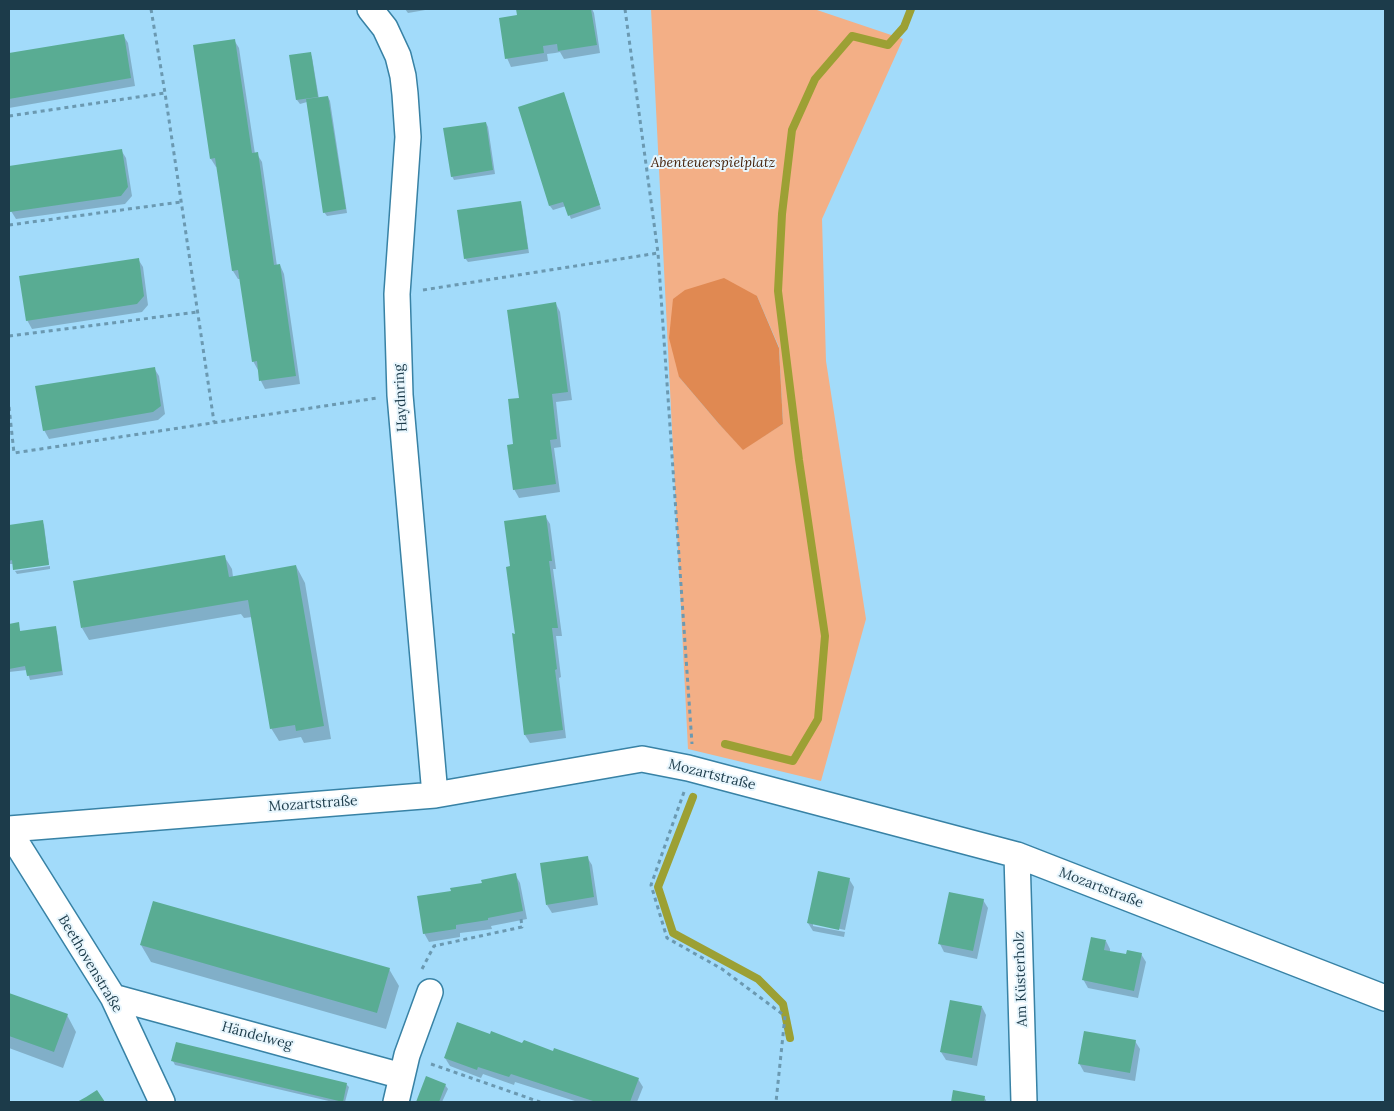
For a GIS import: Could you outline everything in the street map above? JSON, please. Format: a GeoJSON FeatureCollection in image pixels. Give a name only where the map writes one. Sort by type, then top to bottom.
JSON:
{"type":"FeatureCollection","features":[{"type":"Feature","properties":{"kind":"street","name":"Haydnring"},"geometry":{"type":"LineString","coordinates":[[370,9],[385,28],[398,56],[404,76],[408,137],[397,294],[400,395],[435,794]]}},
{"type":"Feature","properties":{"kind":"street","name":"Mozartstraße"},"geometry":{"type":"LineString","coordinates":[[9,830],[435,794],[642,759],[688,768],[1017,855],[1385,998]]}},
{"type":"Feature","properties":{"kind":"street","name":"Beethovenstraße"},"geometry":{"type":"LineString","coordinates":[[9,830],[113,997],[162,1102]]}},
{"type":"Feature","properties":{"kind":"street","name":"Am Küsterholz"},"geometry":{"type":"LineString","coordinates":[[1017,855],[1024,1102]]}},
{"type":"Feature","properties":{"kind":"street"},"geometry":{"type":"LineString","coordinates":[[396,1102],[404,1065],[430,992]]}},
{"type":"Feature","properties":{"kind":"street","name":"Händelweg"},"geometry":{"type":"LineString","coordinates":[[113,997],[404,1065]]}},
{"type":"Feature","properties":{"kind":"path"},"geometry":{"type":"LineString","coordinates":[[151,9],[166,93],[214,422]]}},
{"type":"Feature","properties":{"kind":"path"},"geometry":{"type":"LineString","coordinates":[[625,9],[658,253],[692,743],[684,790],[651,885],[667,938],[722,969],[785,1016],[776,1102]]}},
{"type":"Feature","properties":{"kind":"path"},"geometry":{"type":"LineString","coordinates":[[9,116],[166,93]]}},
{"type":"Feature","properties":{"kind":"path"},"geometry":{"type":"LineString","coordinates":[[9,225],[182,202]]}},
{"type":"Feature","properties":{"kind":"path"},"geometry":{"type":"LineString","coordinates":[[397,294],[658,253]]}},
{"type":"Feature","properties":{"kind":"path"},"geometry":{"type":"LineString","coordinates":[[9,336],[198,312]]}},
{"type":"Feature","properties":{"kind":"path"},"geometry":{"type":"LineString","coordinates":[[9,408],[14,453],[400,395]]}},
{"type":"Feature","properties":{"kind":"path"},"geometry":{"type":"LineString","coordinates":[[430,992],[415,984],[434,946],[522,927],[521,919]]}},
{"type":"Feature","properties":{"kind":"path"},"geometry":{"type":"LineString","coordinates":[[404,1065],[540,1102]]}},
{"type":"Feature","properties":{"kind":"green space","name":"Abenteuerspielplatz"},"geometry":{"type":"Polygon","coordinates":[[[651,9],[814,9],[903,39],[822,219],[826,361],[866,619],[821,781],[688,749],[651,9]],[[757,296],[679,377],[743,449],[783,424],[779,347],[757,296]]]}},
{"type":"Feature","properties":{"kind":"shaded area"},"geometry":{"type":"Polygon","coordinates":[[[724,278],[757,296],[779,348],[783,424],[743,450],[679,377],[669,338],[673,299],[685,290],[724,278]]]}},
{"type":"Feature","properties":{"kind":"building"},"geometry":{"type":"Polygon","coordinates":[[[516,9],[591,9],[597,45],[558,51],[557,44],[543,46],[544,53],[505,59],[499,18],[517,15],[516,9]]]}},
{"type":"Feature","properties":{"kind":"building"},"geometry":{"type":"Polygon","coordinates":[[[124,34],[131,78],[9,99],[9,53],[124,34]]]}},
{"type":"Feature","properties":{"kind":"building"},"geometry":{"type":"Polygon","coordinates":[[[235,39],[252,153],[258,152],[274,265],[280,264],[296,376],[259,381],[257,361],[252,362],[238,270],[232,271],[215,158],[210,159],[193,45],[235,39]]]}},
{"type":"Feature","properties":{"kind":"building"},"geometry":{"type":"Polygon","coordinates":[[[311,52],[318,97],[296,100],[289,55],[311,52]]]}},
{"type":"Feature","properties":{"kind":"building"},"geometry":{"type":"Polygon","coordinates":[[[564,92],[600,205],[568,216],[563,202],[549,206],[518,107],[564,92]]]}},
{"type":"Feature","properties":{"kind":"building"},"geometry":{"type":"Polygon","coordinates":[[[328,96],[346,209],[323,213],[306,99],[328,96]]]}},
{"type":"Feature","properties":{"kind":"building"},"geometry":{"type":"Polygon","coordinates":[[[486,122],[493,170],[451,177],[443,128],[486,122]]]}},
{"type":"Feature","properties":{"kind":"building"},"geometry":{"type":"Polygon","coordinates":[[[122,149],[128,187],[121,196],[10,212],[9,166],[122,149]]]}},
{"type":"Feature","properties":{"kind":"building"},"geometry":{"type":"Polygon","coordinates":[[[521,201],[528,249],[464,259],[457,210],[521,201]]]}},
{"type":"Feature","properties":{"kind":"building"},"geometry":{"type":"Polygon","coordinates":[[[139,258],[144,296],[137,304],[26,321],[19,276],[139,258]]]}},
{"type":"Feature","properties":{"kind":"building"},"geometry":{"type":"Polygon","coordinates":[[[556,302],[568,392],[552,394],[557,439],[550,440],[556,484],[513,490],[507,445],[513,444],[508,399],[519,398],[507,310],[556,302]]]}},
{"type":"Feature","properties":{"kind":"building"},"geometry":{"type":"Polygon","coordinates":[[[155,367],[161,406],[153,412],[43,431],[35,386],[155,367]]]}},
{"type":"Feature","properties":{"kind":"building"},"geometry":{"type":"Polygon","coordinates":[[[546,515],[552,561],[549,561],[558,628],[552,628],[557,669],[555,670],[563,730],[524,735],[512,633],[515,634],[506,567],[510,566],[504,521],[546,515]]]}},
{"type":"Feature","properties":{"kind":"building"},"geometry":{"type":"Polygon","coordinates":[[[43,520],[49,565],[13,570],[12,560],[9,561],[9,525],[43,520]]]}},
{"type":"Feature","properties":{"kind":"building"},"geometry":{"type":"Polygon","coordinates":[[[225,555],[229,577],[296,565],[324,726],[296,731],[295,725],[270,729],[248,600],[81,628],[73,581],[225,555]]]}},
{"type":"Feature","properties":{"kind":"building"},"geometry":{"type":"Polygon","coordinates":[[[19,622],[20,631],[56,626],[62,671],[27,676],[25,666],[9,669],[9,624],[19,622]]]}},
{"type":"Feature","properties":{"kind":"building"},"geometry":{"type":"Polygon","coordinates":[[[588,856],[594,897],[546,905],[540,863],[588,856]]]}},
{"type":"Feature","properties":{"kind":"building"},"geometry":{"type":"Polygon","coordinates":[[[818,871],[850,878],[839,930],[807,923],[818,871]]]}},
{"type":"Feature","properties":{"kind":"building"},"geometry":{"type":"Polygon","coordinates":[[[516,873],[523,911],[488,918],[488,920],[456,925],[456,929],[423,934],[417,896],[451,891],[450,888],[482,883],[481,880],[516,873]]]}},
{"type":"Feature","properties":{"kind":"building"},"geometry":{"type":"Polygon","coordinates":[[[949,892],[984,899],[973,951],[938,944],[949,892]]]}},
{"type":"Feature","properties":{"kind":"building"},"geometry":{"type":"Polygon","coordinates":[[[153,901],[390,968],[377,1013],[140,945],[153,901]]]}},
{"type":"Feature","properties":{"kind":"building"},"geometry":{"type":"Polygon","coordinates":[[[1091,937],[1106,940],[1104,950],[1126,954],[1127,950],[1142,953],[1134,991],[1082,980],[1091,937]]]}},
{"type":"Feature","properties":{"kind":"building"},"geometry":{"type":"Polygon","coordinates":[[[9,993],[68,1014],[54,1052],[9,1036],[9,993]]]}},
{"type":"Feature","properties":{"kind":"building"},"geometry":{"type":"Polygon","coordinates":[[[950,1000],[982,1006],[972,1058],[940,1052],[950,1000]]]}},
{"type":"Feature","properties":{"kind":"building"},"geometry":{"type":"Polygon","coordinates":[[[457,1022],[490,1034],[491,1031],[522,1043],[524,1040],[553,1051],[554,1048],[639,1078],[630,1102],[596,1102],[511,1074],[509,1077],[478,1067],[477,1070],[444,1058],[457,1022]]]}},
{"type":"Feature","properties":{"kind":"building"},"geometry":{"type":"Polygon","coordinates":[[[1084,1031],[1136,1040],[1130,1073],[1078,1064],[1084,1031]]]}},
{"type":"Feature","properties":{"kind":"building"},"geometry":{"type":"Polygon","coordinates":[[[176,1042],[347,1083],[343,1102],[171,1061],[176,1042]]]}},
{"type":"Feature","properties":{"kind":"building"},"geometry":{"type":"Polygon","coordinates":[[[426,1076],[446,1084],[439,1102],[416,1102],[426,1076]]]}},
{"type":"Feature","properties":{"kind":"building"},"geometry":{"type":"Polygon","coordinates":[[[97,1090],[105,1102],[77,1102],[86,1097],[97,1090]]]}},
{"type":"Feature","properties":{"kind":"building"},"geometry":{"type":"Polygon","coordinates":[[[953,1090],[985,1096],[984,1102],[951,1102],[953,1090]]]}},
{"type":"Feature","properties":{"kind":"waterway"},"geometry":{"type":"LineString","coordinates":[[725,744],[793,761],[818,719],[825,636],[799,460],[778,291],[782,214],[792,130],[815,79],[852,36],[888,45],[904,27],[911,9]]}},
{"type":"Feature","properties":{"kind":"waterway"},"geometry":{"type":"LineString","coordinates":[[693,797],[658,887],[673,933],[758,979],[783,1004],[790,1038]]}}]}
